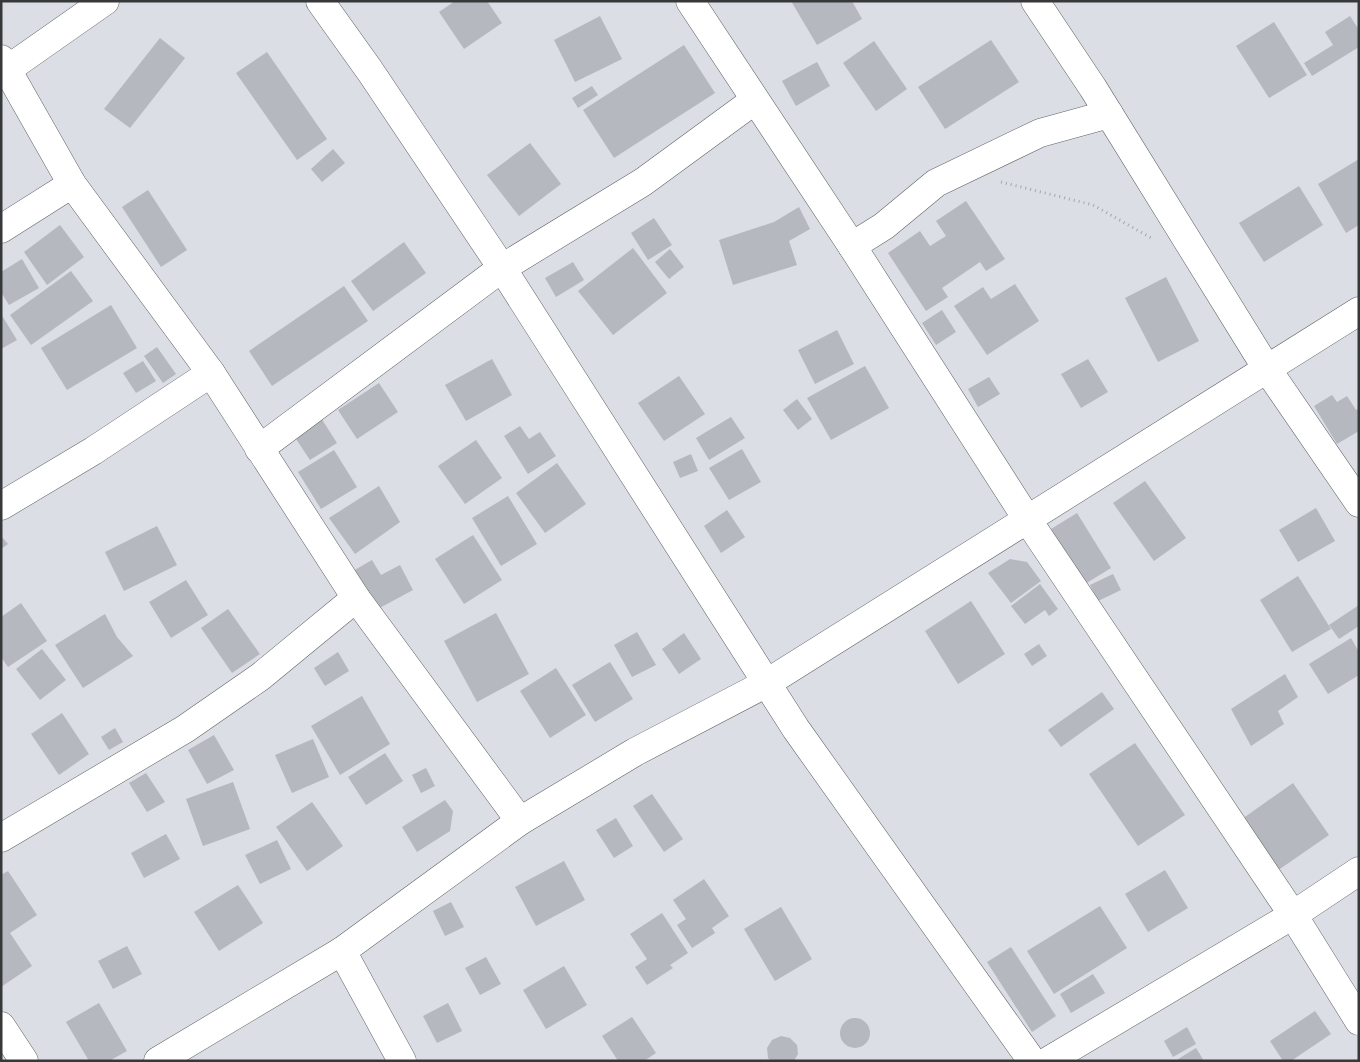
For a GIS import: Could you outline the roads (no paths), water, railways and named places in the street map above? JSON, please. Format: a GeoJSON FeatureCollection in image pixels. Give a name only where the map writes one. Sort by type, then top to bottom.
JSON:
{"type":"FeatureCollection","features":[{"type":"Feature","properties":{"kind":"street"},"geometry":{"type":"LineString","coordinates":[[104,1],[5,64],[72,184],[211,373],[356,598],[520,821]]}},
{"type":"Feature","properties":{"kind":"street"},"geometry":{"type":"LineString","coordinates":[[320,1],[370,71],[502,268],[796,729],[1032,1061]]}},
{"type":"Feature","properties":{"kind":"street"},"geometry":{"type":"LineString","coordinates":[[690,1],[852,246],[1028,518],[1294,915],[1359,1021]]}},
{"type":"Feature","properties":{"kind":"street"},"geometry":{"type":"LineString","coordinates":[[1035,1],[1109,114],[1267,369],[1359,503]]}},
{"type":"Feature","properties":{"kind":"street"},"geometry":{"type":"LineString","coordinates":[[259,449],[502,268],[643,182],[755,100]]}},
{"type":"Feature","properties":{"kind":"street"},"geometry":{"type":"LineString","coordinates":[[852,246],[884,226],[936,182],[1040,133],[1109,114]]}},
{"type":"Feature","properties":{"kind":"street"},"geometry":{"type":"LineString","coordinates":[[1,230],[72,184]]}},
{"type":"Feature","properties":{"kind":"street"},"geometry":{"type":"LineString","coordinates":[[158,1061],[342,951],[520,821],[635,752],[767,682],[1359,311]]}},
{"type":"Feature","properties":{"kind":"street"},"geometry":{"type":"LineString","coordinates":[[1,506],[93,451],[211,373]]}},
{"type":"Feature","properties":{"kind":"street"},"geometry":{"type":"LineString","coordinates":[[1,838],[185,728],[260,677],[356,598]]}},
{"type":"Feature","properties":{"kind":"street"},"geometry":{"type":"LineString","coordinates":[[1048,1061],[1294,915],[1359,871]]}},
{"type":"Feature","properties":{"kind":"street"},"geometry":{"type":"LineString","coordinates":[[342,951],[402,1061]]}},
{"type":"Feature","properties":{"kind":"street"},"geometry":{"type":"LineString","coordinates":[[1,1026],[24,1061]]}}]}
